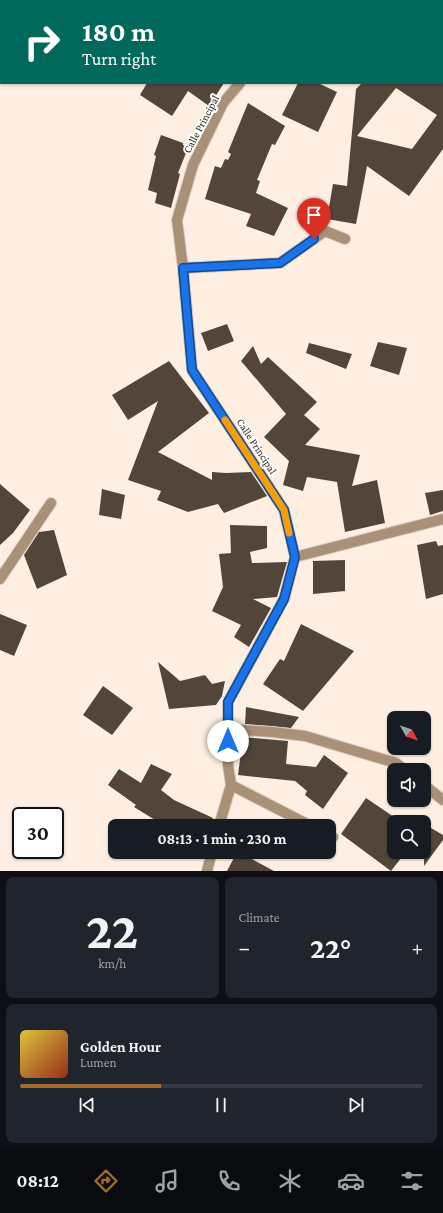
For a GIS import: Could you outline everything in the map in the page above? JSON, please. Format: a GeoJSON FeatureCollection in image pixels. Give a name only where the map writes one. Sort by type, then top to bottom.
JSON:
{"type":"FeatureCollection","features":[{"type":"Feature","properties":{"kind":"street","name":"Calle Principal"},"geometry":{"type":"LineString","coordinates":[[221,819],[230,785],[228,765],[228,702],[284,599],[295,557],[284,510],[192,370],[177,220],[193,165],[223,103],[239,84]]}},
{"type":"Feature","properties":{"kind":"street"},"geometry":{"type":"LineString","coordinates":[[183,268],[280,263],[325,232],[345,239]]}},
{"type":"Feature","properties":{"kind":"street"},"geometry":{"type":"LineString","coordinates":[[0,579],[50,503]]}},
{"type":"Feature","properties":{"kind":"street"},"geometry":{"type":"LineString","coordinates":[[295,557],[443,519]]}},
{"type":"Feature","properties":{"kind":"street"},"geometry":{"type":"LineString","coordinates":[[228,729],[305,736],[396,763]]}},
{"type":"Feature","properties":{"kind":"street"},"geometry":{"type":"LineString","coordinates":[[230,785],[298,819]]}},
{"type":"Feature","properties":{"kind":"street"},"geometry":{"type":"LineString","coordinates":[[431,791],[443,800]]}},
{"type":"Feature","properties":{"kind":"street"},"geometry":{"type":"LineString","coordinates":[[207,871],[210,859]]}},
{"type":"Feature","properties":{"kind":"building"},"geometry":{"type":"Polygon","coordinates":[[[146,84],[223,84],[209,106],[188,91],[172,116],[140,95],[146,84]]]}},
{"type":"Feature","properties":{"kind":"building"},"geometry":{"type":"Polygon","coordinates":[[[298,84],[320,84],[337,92],[318,132],[282,115],[298,84]]]}},
{"type":"Feature","properties":{"kind":"building"},"geometry":{"type":"Polygon","coordinates":[[[361,84],[443,84],[443,149],[409,196],[367,166],[356,224],[327,219],[333,184],[347,186],[356,89],[361,84]],[[396,88],[357,136],[412,149],[437,115],[396,88]]]}},
{"type":"Feature","properties":{"kind":"building"},"geometry":{"type":"Polygon","coordinates":[[[248,103],[285,126],[275,145],[272,144],[257,180],[260,181],[256,193],[288,208],[274,236],[246,226],[251,214],[205,199],[215,166],[221,168],[225,159],[228,160],[231,154],[228,152],[248,103]]]}},
{"type":"Feature","properties":{"kind":"building"},"geometry":{"type":"Polygon","coordinates":[[[161,135],[183,143],[183,145],[188,148],[178,173],[180,174],[171,208],[155,203],[157,193],[148,190],[156,156],[154,155],[161,135]]]}},
{"type":"Feature","properties":{"kind":"building"},"geometry":{"type":"Polygon","coordinates":[[[227,324],[234,341],[208,351],[201,333],[227,324]]]}},
{"type":"Feature","properties":{"kind":"building"},"geometry":{"type":"Polygon","coordinates":[[[378,342],[407,348],[399,375],[370,366],[378,342]]]}},
{"type":"Feature","properties":{"kind":"building"},"geometry":{"type":"Polygon","coordinates":[[[309,343],[352,354],[346,369],[306,353],[309,343]]]}},
{"type":"Feature","properties":{"kind":"building"},"geometry":{"type":"Polygon","coordinates":[[[253,346],[261,364],[268,357],[317,402],[304,415],[320,429],[305,445],[360,455],[352,486],[377,480],[385,523],[345,532],[337,482],[307,477],[303,491],[283,485],[289,461],[264,437],[286,414],[241,361],[253,346]]]}},
{"type":"Feature","properties":{"kind":"building"},"geometry":{"type":"Polygon","coordinates":[[[169,361],[209,413],[158,452],[212,480],[212,472],[251,472],[267,496],[224,513],[218,504],[188,512],[157,500],[161,491],[128,480],[158,401],[128,420],[112,395],[169,361]]]}},
{"type":"Feature","properties":{"kind":"building"},"geometry":{"type":"Polygon","coordinates":[[[0,484],[30,510],[13,533],[0,545],[0,484]]]}},
{"type":"Feature","properties":{"kind":"building"},"geometry":{"type":"Polygon","coordinates":[[[102,489],[125,495],[121,519],[99,515],[102,489]]]}},
{"type":"Feature","properties":{"kind":"building"},"geometry":{"type":"Polygon","coordinates":[[[443,490],[443,511],[430,515],[425,493],[443,490]]]}},
{"type":"Feature","properties":{"kind":"building"},"geometry":{"type":"Polygon","coordinates":[[[230,525],[267,526],[267,548],[250,552],[252,563],[287,562],[277,597],[253,599],[271,608],[249,647],[234,637],[241,625],[212,611],[223,587],[219,554],[231,553],[230,525]]]}},
{"type":"Feature","properties":{"kind":"building"},"geometry":{"type":"Polygon","coordinates":[[[54,530],[67,575],[37,589],[24,555],[39,532],[54,530]]]}},
{"type":"Feature","properties":{"kind":"building"},"geometry":{"type":"Polygon","coordinates":[[[436,541],[438,546],[443,545],[443,594],[426,599],[417,545],[436,541]]]}},
{"type":"Feature","properties":{"kind":"building"},"geometry":{"type":"Polygon","coordinates":[[[345,560],[345,591],[313,594],[313,561],[345,560]]]}},
{"type":"Feature","properties":{"kind":"building"},"geometry":{"type":"Polygon","coordinates":[[[0,614],[27,625],[14,656],[0,650],[0,614]]]}},
{"type":"Feature","properties":{"kind":"building"},"geometry":{"type":"Polygon","coordinates":[[[301,624],[354,651],[303,711],[263,684],[280,659],[284,661],[301,624]]]}},
{"type":"Feature","properties":{"kind":"building"},"geometry":{"type":"Polygon","coordinates":[[[158,662],[180,681],[205,675],[212,684],[225,681],[222,696],[216,705],[169,709],[158,662]]]}},
{"type":"Feature","properties":{"kind":"building"},"geometry":{"type":"Polygon","coordinates":[[[103,686],[133,708],[112,735],[83,715],[103,686]]]}},
{"type":"Feature","properties":{"kind":"building"},"geometry":{"type":"Polygon","coordinates":[[[246,707],[299,717],[291,728],[245,724],[246,707]]]}},
{"type":"Feature","properties":{"kind":"building"},"geometry":{"type":"Polygon","coordinates":[[[243,737],[288,741],[286,764],[316,767],[324,755],[348,773],[323,809],[305,795],[307,791],[295,781],[238,775],[243,737]]]}},
{"type":"Feature","properties":{"kind":"building"},"geometry":{"type":"Polygon","coordinates":[[[151,764],[172,774],[161,790],[174,800],[213,818],[154,819],[134,807],[136,805],[108,785],[119,769],[141,783],[151,764]]]}},
{"type":"Feature","properties":{"kind":"building"},"geometry":{"type":"Polygon","coordinates":[[[366,798],[391,815],[387,815],[387,859],[400,859],[391,871],[341,834],[366,798]]]}},
{"type":"Feature","properties":{"kind":"building"},"geometry":{"type":"Polygon","coordinates":[[[431,828],[443,835],[443,840],[431,856],[431,828]]]}},
{"type":"Feature","properties":{"kind":"building"},"geometry":{"type":"Polygon","coordinates":[[[233,859],[252,859],[274,871],[227,871],[233,859]]]}},
{"type":"Feature","properties":{"kind":"building"},"geometry":{"type":"Polygon","coordinates":[[[424,859],[429,859],[424,866],[424,859]]]}},
{"type":"Feature","properties":{"kind":"slow traffic"},"geometry":{"type":"LineString","coordinates":[[225,420],[284,510],[289,533]]}},
{"type":"Feature","properties":{"kind":"route"},"geometry":{"type":"LineString","coordinates":[[228,741],[228,702],[284,599],[295,557],[284,510],[192,370],[183,268],[280,263],[314,239]]}}]}
